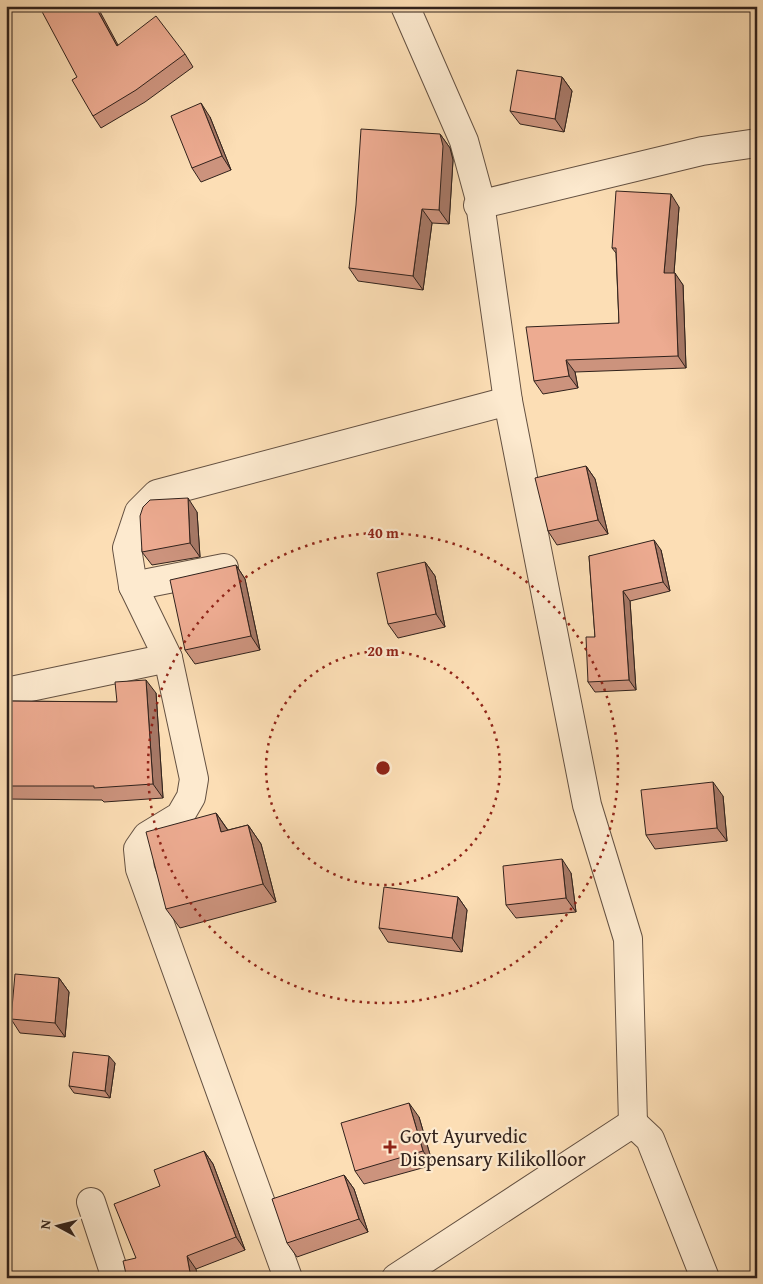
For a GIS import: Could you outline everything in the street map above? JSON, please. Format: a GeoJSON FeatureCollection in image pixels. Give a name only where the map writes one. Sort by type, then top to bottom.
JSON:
{"type":"FeatureCollection","features":[{"type":"Feature","properties":{"kind":"street"},"geometry":{"type":"LineString","coordinates":[[405,6],[464,141],[479,196],[478,205],[508,401],[587,805],[628,939],[633,1123],[650,1139],[705,1278]]}},
{"type":"Feature","properties":{"kind":"street"},"geometry":{"type":"LineString","coordinates":[[478,205],[702,151],[757,143]]}},
{"type":"Feature","properties":{"kind":"street"},"geometry":{"type":"LineString","coordinates":[[288,1278],[140,870],[138,849],[147,836],[180,816],[191,797],[194,779],[168,658],[133,586],[127,548],[139,512],[157,494],[508,401]]}},
{"type":"Feature","properties":{"kind":"street"},"geometry":{"type":"LineString","coordinates":[[133,586],[224,568]]}},
{"type":"Feature","properties":{"kind":"street"},"geometry":{"type":"LineString","coordinates":[[11,691],[168,658]]}},
{"type":"Feature","properties":{"kind":"street"},"geometry":{"type":"LineString","coordinates":[[396,1278],[633,1123]]}},
{"type":"Feature","properties":{"kind":"street"},"geometry":{"type":"LineString","coordinates":[[91,1202],[116,1278]]}},
{"type":"Feature","properties":{"kind":"building"},"geometry":{"type":"Polygon","coordinates":[[[39,6],[95,6],[117,46],[156,16],[185,54],[136,90],[93,116],[72,80],[77,77],[39,6]]]}},
{"type":"Feature","properties":{"kind":"building"},"geometry":{"type":"Polygon","coordinates":[[[517,70],[562,77],[555,119],[510,111],[517,70]]]}},
{"type":"Feature","properties":{"kind":"building"},"geometry":{"type":"Polygon","coordinates":[[[201,103],[222,156],[192,168],[171,116],[201,103]]]}},
{"type":"Feature","properties":{"kind":"building"},"geometry":{"type":"Polygon","coordinates":[[[361,129],[440,134],[443,146],[439,210],[422,209],[413,276],[349,268],[356,205],[361,129]]]}},
{"type":"Feature","properties":{"kind":"building"},"geometry":{"type":"Polygon","coordinates":[[[616,191],[671,194],[664,273],[675,273],[678,356],[566,360],[569,376],[534,381],[526,327],[619,323],[616,248],[612,248],[616,191]]]}},
{"type":"Feature","properties":{"kind":"building"},"geometry":{"type":"Polygon","coordinates":[[[586,466],[598,520],[548,531],[535,478],[586,466]]]}},
{"type":"Feature","properties":{"kind":"building"},"geometry":{"type":"Polygon","coordinates":[[[188,498],[190,543],[142,552],[140,516],[143,507],[150,500],[188,498]]]}},
{"type":"Feature","properties":{"kind":"building"},"geometry":{"type":"Polygon","coordinates":[[[654,540],[663,582],[623,591],[629,680],[588,682],[586,637],[595,637],[589,556],[654,540]]]}},
{"type":"Feature","properties":{"kind":"building"},"geometry":{"type":"Polygon","coordinates":[[[425,562],[436,614],[388,624],[377,573],[425,562]]]}},
{"type":"Feature","properties":{"kind":"building"},"geometry":{"type":"Polygon","coordinates":[[[236,565],[251,636],[185,650],[170,580],[236,565]]]}},
{"type":"Feature","properties":{"kind":"building"},"geometry":{"type":"Polygon","coordinates":[[[146,680],[153,784],[94,788],[94,786],[6,786],[6,701],[117,702],[115,682],[146,680]]]}},
{"type":"Feature","properties":{"kind":"building"},"geometry":{"type":"Polygon","coordinates":[[[713,782],[717,828],[646,835],[641,790],[713,782]]]}},
{"type":"Feature","properties":{"kind":"building"},"geometry":{"type":"Polygon","coordinates":[[[216,813],[221,832],[248,825],[263,884],[166,909],[146,832],[216,813]]]}},
{"type":"Feature","properties":{"kind":"building"},"geometry":{"type":"Polygon","coordinates":[[[562,859],[566,898],[506,905],[503,866],[562,859]]]}},
{"type":"Feature","properties":{"kind":"building"},"geometry":{"type":"Polygon","coordinates":[[[384,887],[458,897],[452,938],[379,928],[384,887]]]}},
{"type":"Feature","properties":{"kind":"building"},"geometry":{"type":"Polygon","coordinates":[[[15,974],[59,978],[55,1023],[11,1019],[15,974]]]}},
{"type":"Feature","properties":{"kind":"building"},"geometry":{"type":"Polygon","coordinates":[[[73,1052],[109,1056],[105,1091],[69,1086],[73,1052]]]}},
{"type":"Feature","properties":{"kind":"building"},"geometry":{"type":"Polygon","coordinates":[[[409,1103],[423,1151],[355,1171],[341,1123],[409,1103]]]}},
{"type":"Feature","properties":{"kind":"building"},"geometry":{"type":"Polygon","coordinates":[[[204,1151],[236,1237],[187,1256],[191,1278],[127,1278],[123,1261],[136,1258],[114,1204],[160,1186],[154,1170],[204,1151]]]}},
{"type":"Feature","properties":{"kind":"building"},"geometry":{"type":"Polygon","coordinates":[[[344,1175],[359,1219],[287,1243],[272,1199],[344,1175]]]}},
{"type":"Feature","properties":{"kind":"place","name":"Govt Ayurvedic Dispensary Kilikolloor"},"geometry":{"type":"Point","coordinates":[390,1147]}}]}
